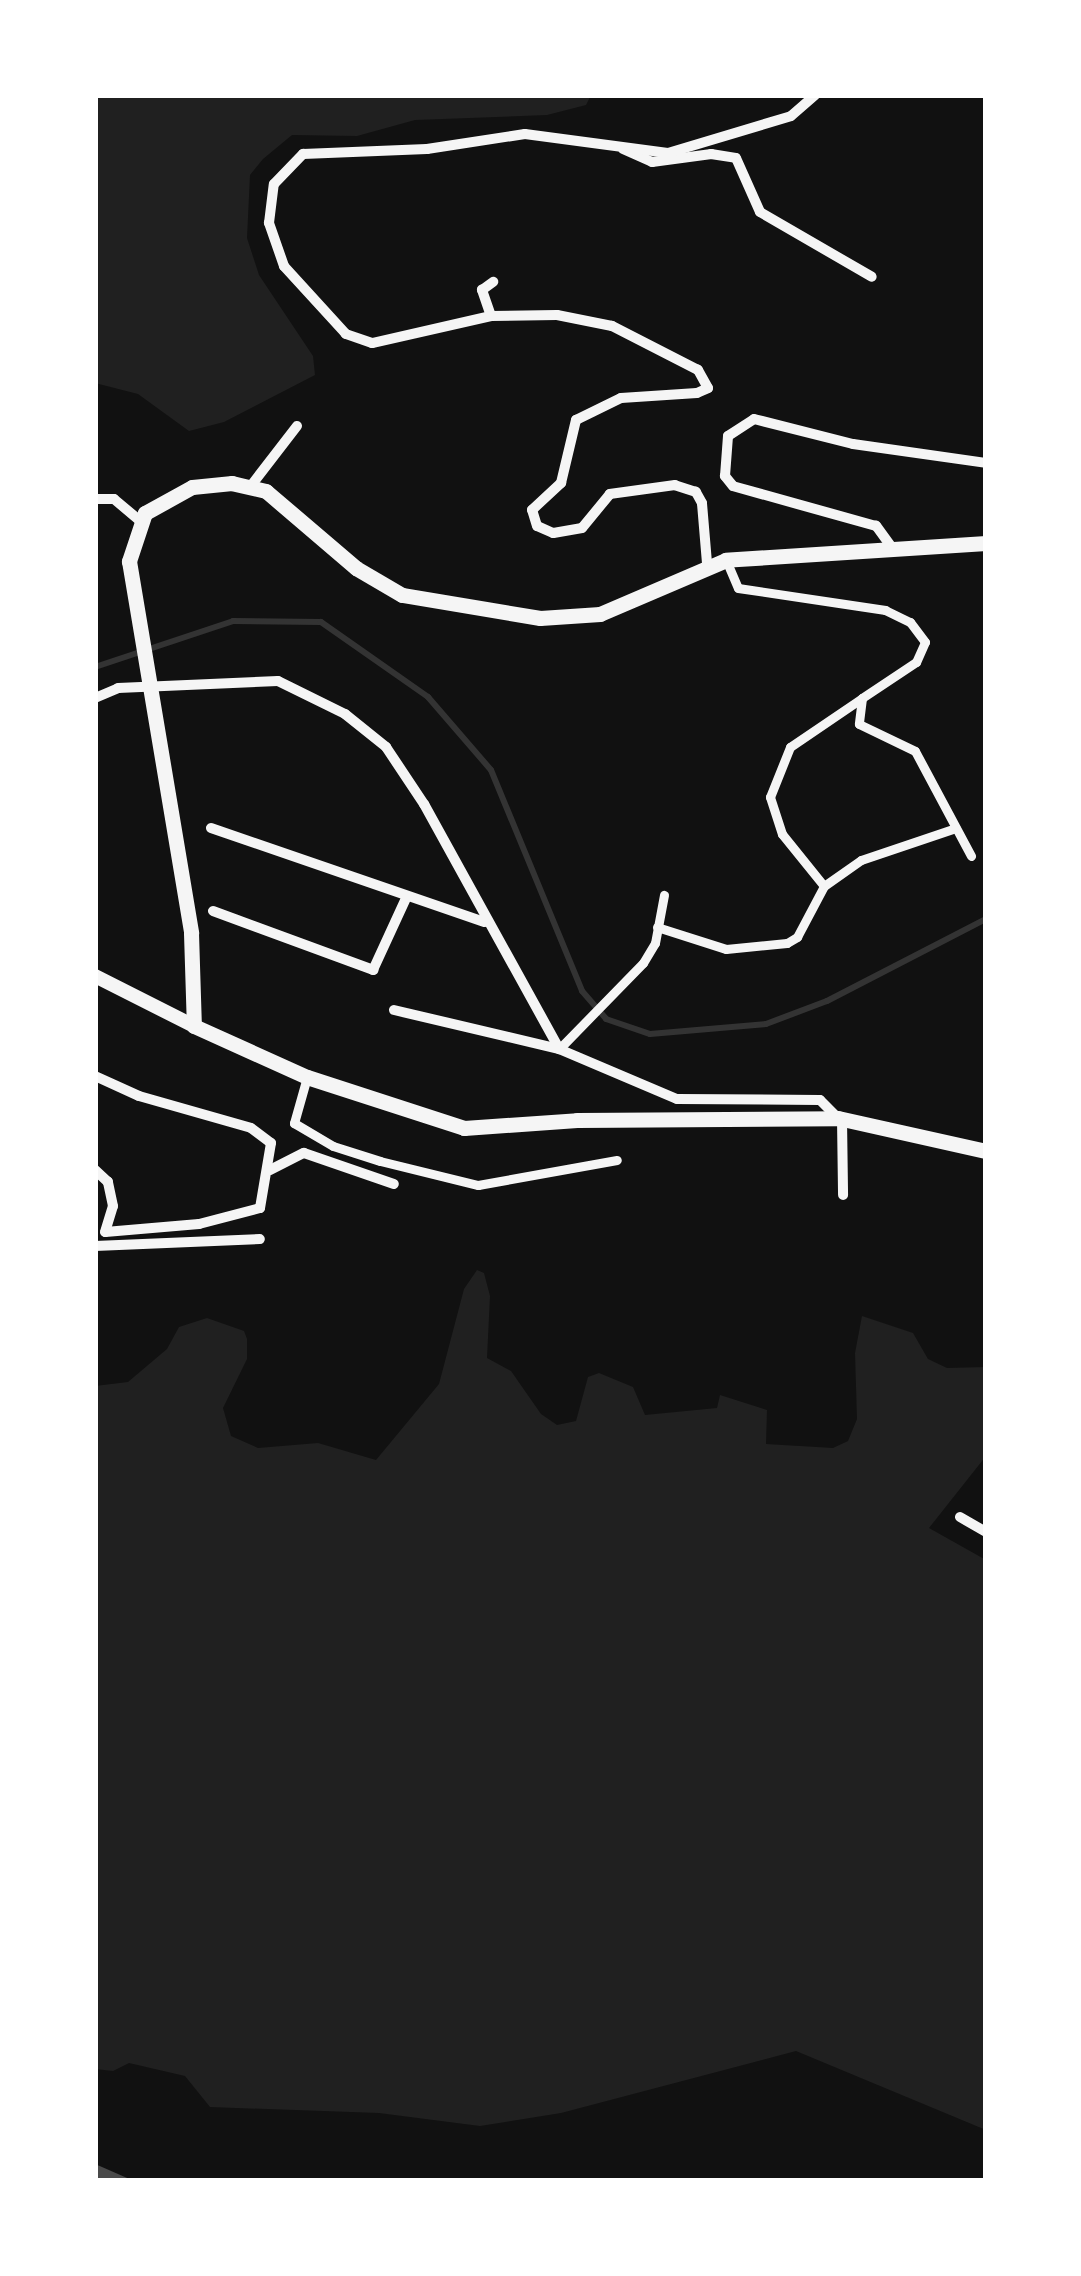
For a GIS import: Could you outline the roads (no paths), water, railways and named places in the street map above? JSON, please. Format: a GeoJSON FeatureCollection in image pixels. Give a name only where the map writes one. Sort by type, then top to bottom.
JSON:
{"type":"FeatureCollection","features":[{"type":"Feature","properties":{"kind":"main road"},"geometry":{"type":"LineString","coordinates":[[986,542],[726,560],[707,564],[600,614],[520,614],[402,594],[356,568],[266,491],[192,487],[140,520],[129,561],[191,934],[194,1026],[307,1078],[464,1128],[840,1118],[986,1151]]}},
{"type":"Feature","properties":{"kind":"street"},"geometry":{"type":"LineString","coordinates":[[707,564],[696,492],[630,487],[610,494],[582,528],[553,533],[537,526],[532,510],[561,483],[576,420],[621,398],[675,390],[697,393],[708,388],[698,370],[612,326],[557,315],[491,316],[372,343],[346,334],[284,266],[269,223],[274,184],[303,154],[427,149],[526,134],[604,141],[668,153],[791,116],[815,95]]}},
{"type":"Feature","properties":{"kind":"street"},"geometry":{"type":"LineString","coordinates":[[604,141],[652,162],[711,154],[736,158],[760,212],[872,277]]}},
{"type":"Feature","properties":{"kind":"street"},"geometry":{"type":"LineString","coordinates":[[491,316],[482,290],[493,282]]}},
{"type":"Feature","properties":{"kind":"street"},"geometry":{"type":"LineString","coordinates":[[893,550],[876,526],[732,486],[723,455],[728,436],[754,419],[853,444],[986,463]]}},
{"type":"Feature","properties":{"kind":"street"},"geometry":{"type":"LineString","coordinates":[[250,488],[297,426]]}},
{"type":"Feature","properties":{"kind":"street"},"geometry":{"type":"LineString","coordinates":[[95,499],[114,499],[140,520]]}},
{"type":"Feature","properties":{"kind":"street"},"geometry":{"type":"LineString","coordinates":[[726,560],[738,588],[885,610],[910,622],[925,642],[916,662],[790,747],[770,797],[782,834],[824,886]]}},
{"type":"Feature","properties":{"kind":"street"},"geometry":{"type":"LineString","coordinates":[[95,698],[118,688],[278,682],[345,714],[386,747],[424,804],[484,922],[559,1049]]}},
{"type":"Feature","properties":{"kind":"street"},"geometry":{"type":"LineString","coordinates":[[862,698],[864,731],[915,751],[971,856]]}},
{"type":"Feature","properties":{"kind":"street"},"geometry":{"type":"LineString","coordinates":[[211,828],[484,922]]}},
{"type":"Feature","properties":{"kind":"street"},"geometry":{"type":"LineString","coordinates":[[657,927],[726,950],[787,943],[797,937],[824,886],[900,842],[956,828]]}},
{"type":"Feature","properties":{"kind":"street"},"geometry":{"type":"LineString","coordinates":[[559,1049],[643,963],[664,895]]}},
{"type":"Feature","properties":{"kind":"street"},"geometry":{"type":"LineString","coordinates":[[213,911],[373,970],[407,896]]}},
{"type":"Feature","properties":{"kind":"street"},"geometry":{"type":"LineString","coordinates":[[95,976],[194,1026]]}},
{"type":"Feature","properties":{"kind":"street"},"geometry":{"type":"LineString","coordinates":[[394,1010],[559,1049],[677,1098],[820,1100],[840,1118],[843,1195]]}},
{"type":"Feature","properties":{"kind":"street"},"geometry":{"type":"LineString","coordinates":[[95,1076],[139,1096],[250,1128],[271,1143],[264,1201],[247,1216],[100,1233]]}},
{"type":"Feature","properties":{"kind":"street"},"geometry":{"type":"LineString","coordinates":[[307,1078],[294,1123],[333,1146],[380,1161],[478,1185],[616,1160]]}},
{"type":"Feature","properties":{"kind":"street"},"geometry":{"type":"LineString","coordinates":[[270,1170],[304,1153],[394,1184]]}},
{"type":"Feature","properties":{"kind":"street"},"geometry":{"type":"LineString","coordinates":[[95,1170],[108,1182],[113,1206],[100,1233]]}},
{"type":"Feature","properties":{"kind":"street"},"geometry":{"type":"LineString","coordinates":[[95,1246],[260,1239]]}},
{"type":"Feature","properties":{"kind":"street"},"geometry":{"type":"LineString","coordinates":[[960,1517],[986,1532]]}},
{"type":"Feature","properties":{"kind":"waterway"},"geometry":{"type":"LineString","coordinates":[[95,667],[233,621],[321,622],[428,697],[491,770],[582,991],[606,1019],[650,1034],[766,1024],[827,1001],[986,919]]}}]}
